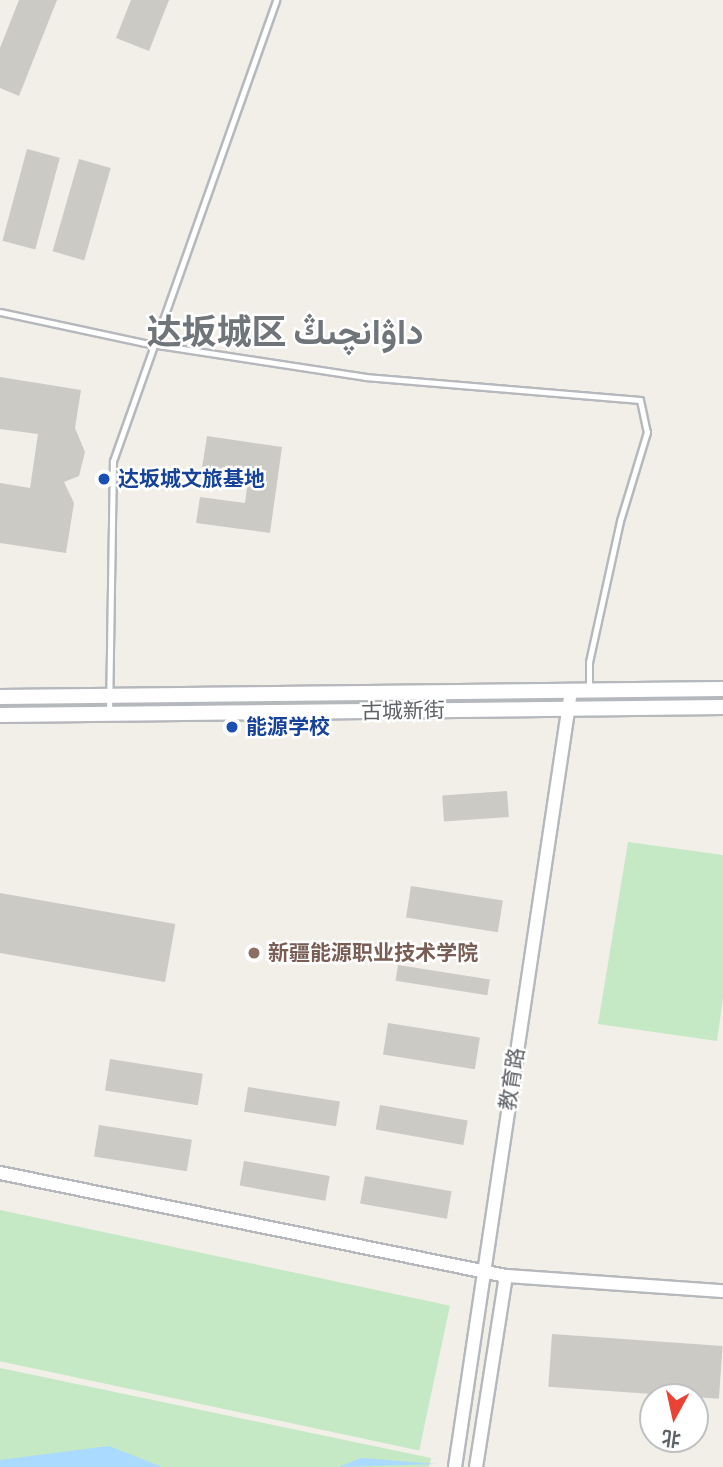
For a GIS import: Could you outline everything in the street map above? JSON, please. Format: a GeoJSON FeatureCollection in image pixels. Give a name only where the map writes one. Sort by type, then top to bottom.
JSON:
{"type":"FeatureCollection","features":[{"type":"Feature","properties":{"kind":"main road","name":"古城新街"},"geometry":{"type":"LineString","coordinates":[[0,697],[723,689]]}},
{"type":"Feature","properties":{"kind":"main road","name":"古城新街"},"geometry":{"type":"LineString","coordinates":[[0,715],[723,707]]}},
{"type":"Feature","properties":{"kind":"street","name":"教育路"},"geometry":{"type":"LineString","coordinates":[[455,1467],[571,691]]}},
{"type":"Feature","properties":{"kind":"street"},"geometry":{"type":"LineString","coordinates":[[0,1173],[506,1276],[723,1291]]}},
{"type":"Feature","properties":{"kind":"street"},"geometry":{"type":"LineString","coordinates":[[476,1467],[506,1276]]}},
{"type":"Feature","properties":{"kind":"lane"},"geometry":{"type":"LineString","coordinates":[[109,714],[113,461],[276,0]]}},
{"type":"Feature","properties":{"kind":"lane"},"geometry":{"type":"LineString","coordinates":[[0,312],[153,345],[365,377],[640,400],[647,432],[620,521],[589,662],[589,691]]}},
{"type":"Feature","properties":{"kind":"green space"},"geometry":{"type":"Polygon","coordinates":[[[628,842],[723,855],[723,998],[717,1041],[598,1024],[628,842]]]}},
{"type":"Feature","properties":{"kind":"green space"},"geometry":{"type":"Polygon","coordinates":[[[0,1210],[450,1306],[419,1450],[0,1361],[0,1210]]]}},
{"type":"Feature","properties":{"kind":"green space"},"geometry":{"type":"Polygon","coordinates":[[[0,1368],[431,1458],[429,1467],[0,1467],[0,1368]]]}},
{"type":"Feature","properties":{"kind":"water"},"geometry":{"type":"Polygon","coordinates":[[[109,1446],[162,1467],[0,1467],[0,1460],[109,1446]]]}},
{"type":"Feature","properties":{"kind":"water"},"geometry":{"type":"Polygon","coordinates":[[[361,1458],[436,1464],[339,1467],[361,1458]]]}},
{"type":"Feature","properties":{"kind":"building"},"geometry":{"type":"Polygon","coordinates":[[[19,0],[57,0],[19,96],[0,88],[0,48],[19,0]]]}},
{"type":"Feature","properties":{"kind":"building"},"geometry":{"type":"Polygon","coordinates":[[[131,0],[169,0],[149,51],[116,38],[131,0]]]}},
{"type":"Feature","properties":{"kind":"building"},"geometry":{"type":"Polygon","coordinates":[[[27,149],[60,158],[35,250],[2,241],[27,149]]]}},
{"type":"Feature","properties":{"kind":"building"},"geometry":{"type":"Polygon","coordinates":[[[79,159],[111,168],[84,260],[53,251],[79,159]]]}},
{"type":"Feature","properties":{"kind":"building"},"geometry":{"type":"Polygon","coordinates":[[[0,377],[81,390],[75,428],[85,452],[79,476],[64,482],[74,503],[66,553],[0,543],[0,483],[30,488],[38,434],[0,429],[0,377]]]}},
{"type":"Feature","properties":{"kind":"building"},"geometry":{"type":"Polygon","coordinates":[[[207,436],[282,447],[270,533],[196,523],[200,497],[245,503],[249,474],[202,468],[207,436]]]}},
{"type":"Feature","properties":{"kind":"building"},"geometry":{"type":"Polygon","coordinates":[[[507,791],[509,817],[444,821],[442,796],[507,791]]]}},
{"type":"Feature","properties":{"kind":"building"},"geometry":{"type":"Polygon","coordinates":[[[411,886],[503,901],[498,932],[406,918],[411,886]]]}},
{"type":"Feature","properties":{"kind":"building"},"geometry":{"type":"Polygon","coordinates":[[[0,893],[175,924],[165,982],[0,953],[0,893]]]}},
{"type":"Feature","properties":{"kind":"building"},"geometry":{"type":"Polygon","coordinates":[[[398,965],[490,980],[487,995],[395,981],[398,965]]]}},
{"type":"Feature","properties":{"kind":"building"},"geometry":{"type":"Polygon","coordinates":[[[388,1023],[480,1038],[475,1069],[383,1055],[388,1023]]]}},
{"type":"Feature","properties":{"kind":"building"},"geometry":{"type":"Polygon","coordinates":[[[110,1059],[203,1074],[198,1105],[105,1091],[110,1059]]]}},
{"type":"Feature","properties":{"kind":"building"},"geometry":{"type":"Polygon","coordinates":[[[248,1087],[340,1102],[336,1126],[244,1112],[248,1087]]]}},
{"type":"Feature","properties":{"kind":"building"},"geometry":{"type":"Polygon","coordinates":[[[380,1105],[468,1120],[463,1145],[376,1130],[380,1105]]]}},
{"type":"Feature","properties":{"kind":"building"},"geometry":{"type":"Polygon","coordinates":[[[99,1125],[192,1140],[187,1171],[94,1157],[99,1125]]]}},
{"type":"Feature","properties":{"kind":"building"},"geometry":{"type":"Polygon","coordinates":[[[244,1161],[330,1176],[325,1201],[240,1186],[244,1161]]]}},
{"type":"Feature","properties":{"kind":"building"},"geometry":{"type":"Polygon","coordinates":[[[365,1176],[452,1191],[447,1219],[360,1204],[365,1176]]]}},
{"type":"Feature","properties":{"kind":"building"},"geometry":{"type":"Polygon","coordinates":[[[552,1334],[723,1346],[719,1399],[709,1398],[709,1383],[639,1383],[639,1393],[548,1387],[552,1334]]]}},
{"type":"Feature","properties":{"kind":"place","name":"达坂城文旅基地"},"geometry":{"type":"Point","coordinates":[104,479]}},
{"type":"Feature","properties":{"kind":"place","name":"能源学校"},"geometry":{"type":"Point","coordinates":[232,727]}},
{"type":"Feature","properties":{"kind":"place","name":"新疆能源职业技术学院"},"geometry":{"type":"Point","coordinates":[254,953]}},
{"type":"Feature","properties":{"kind":"district","name":"达坂城区 داۋانچىڭ"},"geometry":{"type":"Point","coordinates":[285,333]}}]}
